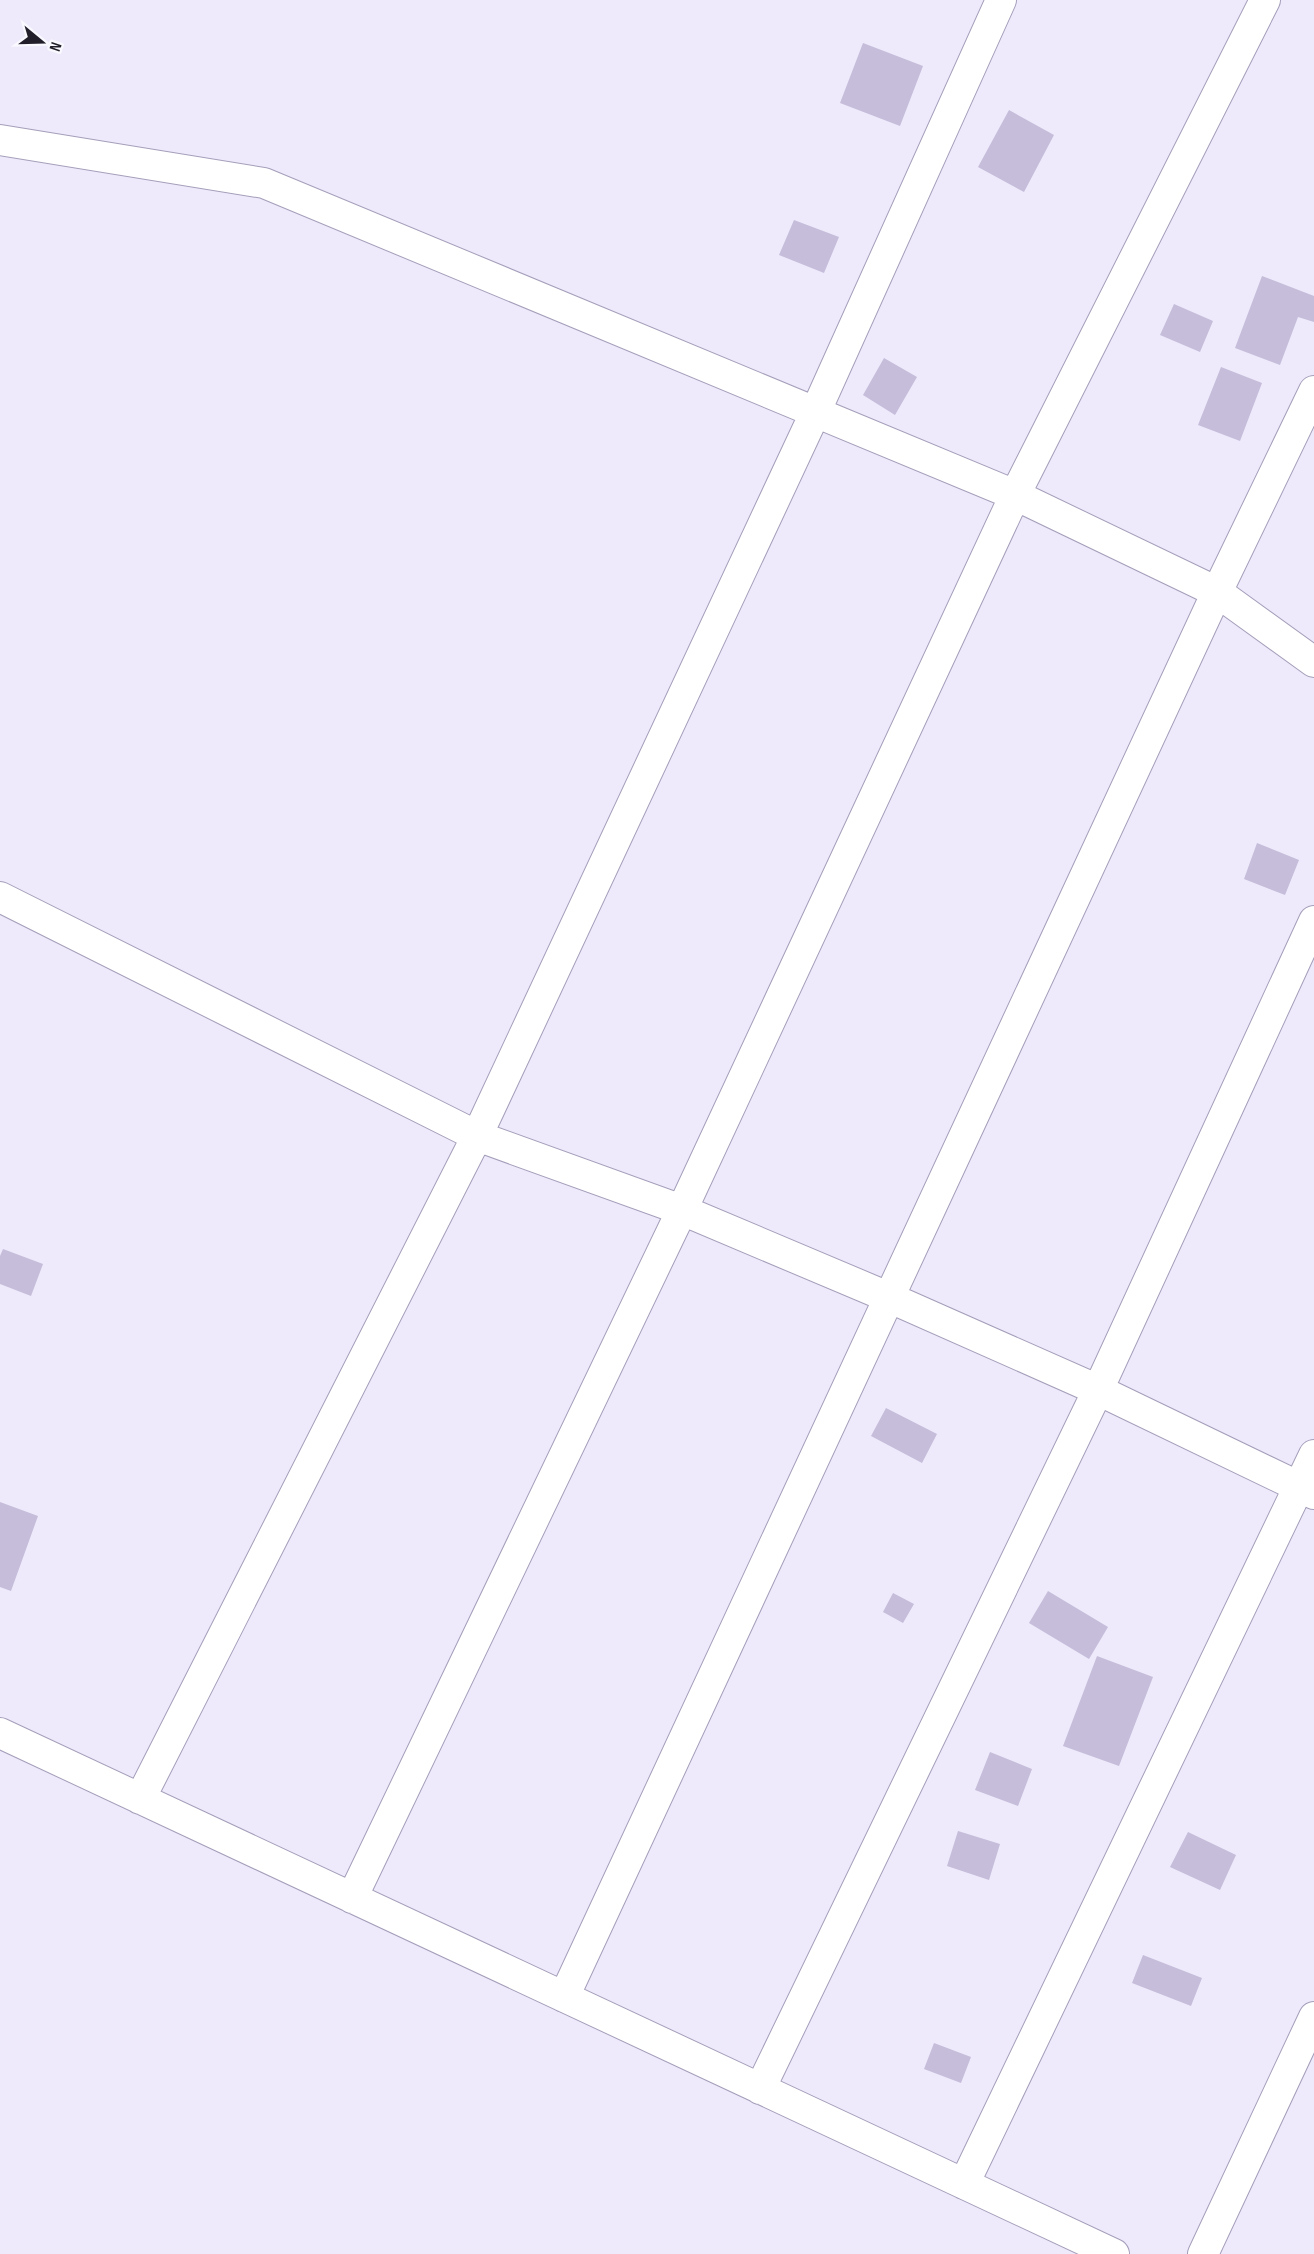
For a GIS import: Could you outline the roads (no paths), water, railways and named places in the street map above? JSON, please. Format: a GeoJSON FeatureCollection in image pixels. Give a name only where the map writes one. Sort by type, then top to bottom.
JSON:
{"type":"FeatureCollection","features":[{"type":"Feature","properties":{"kind":"street"},"geometry":{"type":"LineString","coordinates":[[140,1799],[477,1136],[815,413],[1001,0]]}},
{"type":"Feature","properties":{"kind":"street"},"geometry":{"type":"LineString","coordinates":[[352,1898],[682,1210],[1015,495],[1265,0]]}},
{"type":"Feature","properties":{"kind":"street"},"geometry":{"type":"LineString","coordinates":[[0,140],[264,183],[1015,495],[1216,592],[1314,662]]}},
{"type":"Feature","properties":{"kind":"street"},"geometry":{"type":"LineString","coordinates":[[564,1997],[1216,592],[1314,391]]}},
{"type":"Feature","properties":{"kind":"street"},"geometry":{"type":"LineString","coordinates":[[0,897],[477,1136],[682,1210],[888,1297],[1098,1390],[1307,1490]]}},
{"type":"Feature","properties":{"kind":"street"},"geometry":{"type":"LineString","coordinates":[[760,2089],[1098,1390],[1314,921]]}},
{"type":"Feature","properties":{"kind":"street"},"geometry":{"type":"LineString","coordinates":[[964,2184],[1307,1490],[1314,1455]]}},
{"type":"Feature","properties":{"kind":"street"},"geometry":{"type":"LineString","coordinates":[[0,1733],[1114,2254]]}},
{"type":"Feature","properties":{"kind":"street"},"geometry":{"type":"LineString","coordinates":[[1203,2254],[1314,2017]]}}]}
